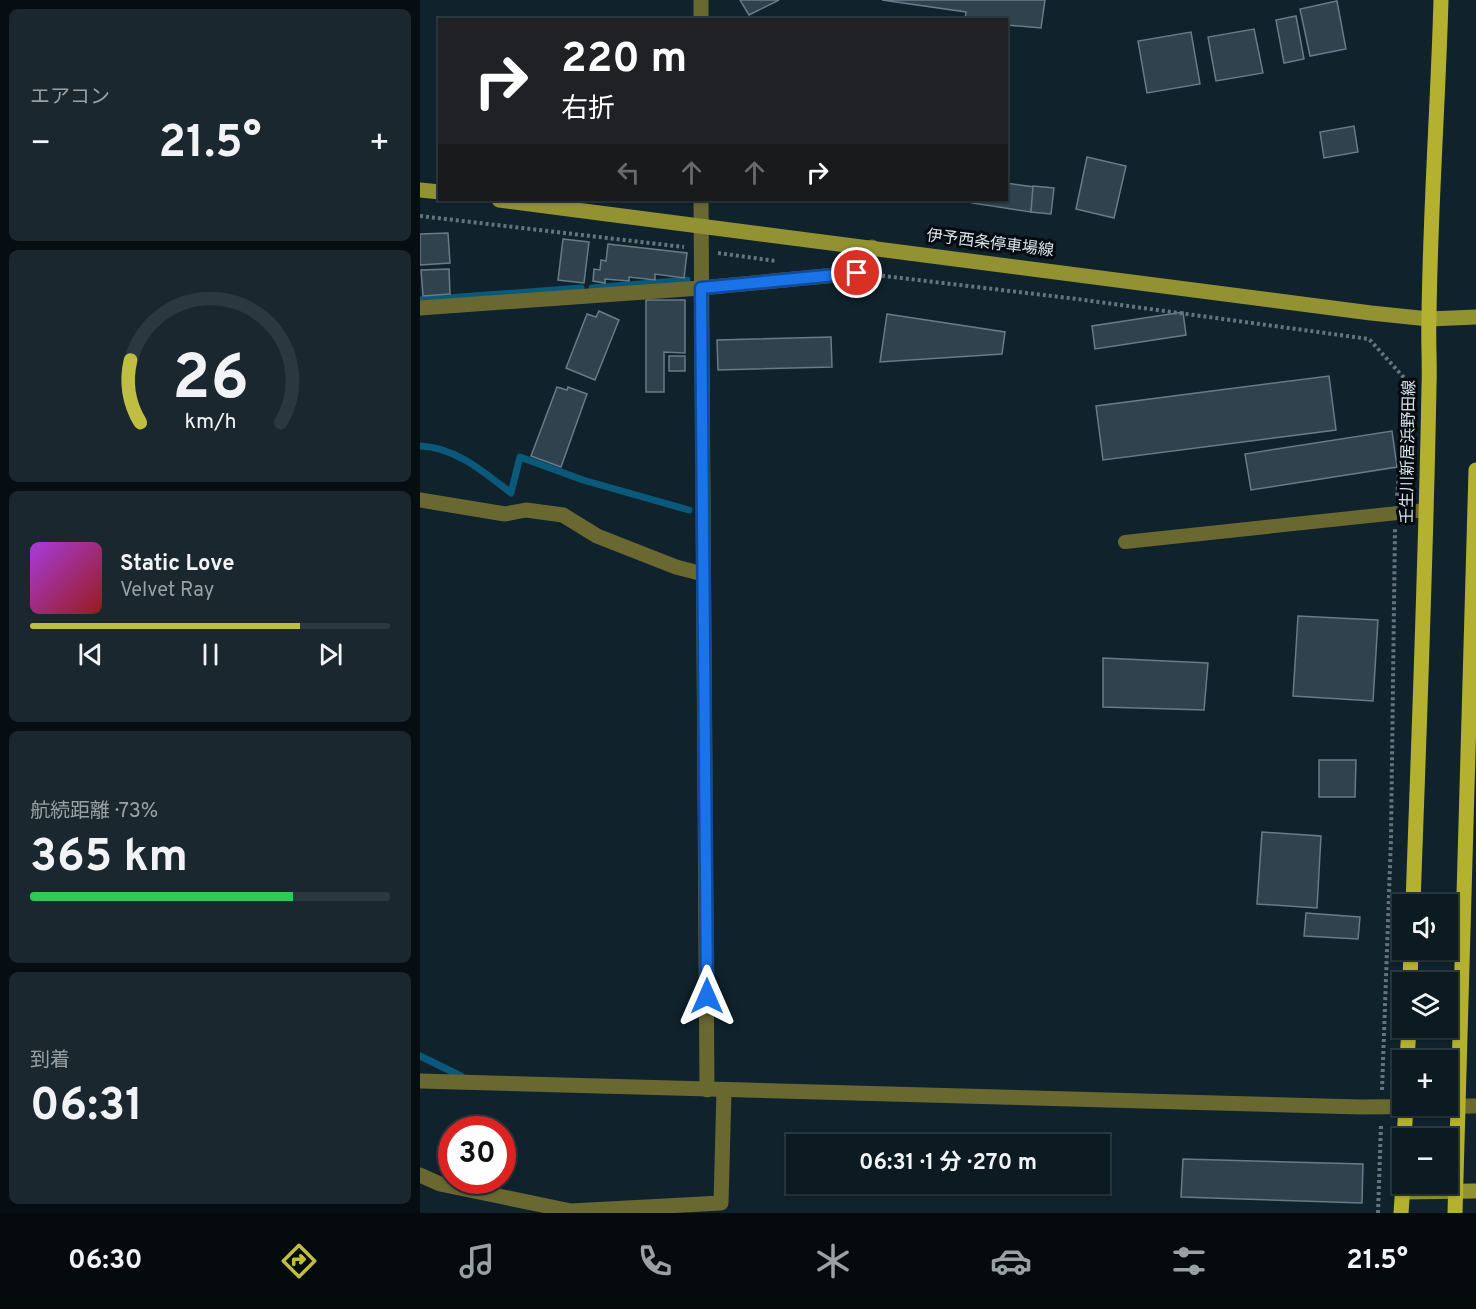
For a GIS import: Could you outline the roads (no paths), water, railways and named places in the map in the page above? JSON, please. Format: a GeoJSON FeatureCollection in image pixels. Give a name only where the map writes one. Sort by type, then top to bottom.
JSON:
{"type":"FeatureCollection","features":[{"type":"Feature","properties":{"kind":"main road","name":"壬生川新居浜野田線"},"geometry":{"type":"LineString","coordinates":[[1413,894],[1430,383],[1429,319],[1434,151],[1441,0]]}},
{"type":"Feature","properties":{"kind":"main road"},"geometry":{"type":"LineString","coordinates":[[420,190],[438,192]]}},
{"type":"Feature","properties":{"kind":"main road","name":"伊予西条停車場線"},"geometry":{"type":"LineString","coordinates":[[507,201],[1371,313],[1429,319],[1476,317]]}},
{"type":"Feature","properties":{"kind":"main road"},"geometry":{"type":"LineString","coordinates":[[1458,1106],[1476,470]]}},
{"type":"Feature","properties":{"kind":"main road"},"geometry":{"type":"LineString","coordinates":[[1458,1192],[1476,1191]]}},
{"type":"Feature","properties":{"kind":"main road"},"geometry":{"type":"LineString","coordinates":[[1401,1213],[1402,1194]]}},
{"type":"Feature","properties":{"kind":"main road"},"geometry":{"type":"LineString","coordinates":[[1455,1213],[1456,1194]]}},
{"type":"Feature","properties":{"kind":"street"},"geometry":{"type":"LineString","coordinates":[[701,0],[701,18]]}},
{"type":"Feature","properties":{"kind":"street"},"geometry":{"type":"LineString","coordinates":[[701,201],[707,1090]]}},
{"type":"Feature","properties":{"kind":"street"},"geometry":{"type":"LineString","coordinates":[[420,308],[701,288],[857,273],[872,247]]}},
{"type":"Feature","properties":{"kind":"street"},"geometry":{"type":"LineString","coordinates":[[420,500],[505,514],[526,510],[563,515],[597,536],[676,567],[704,574]]}},
{"type":"Feature","properties":{"kind":"street"},"geometry":{"type":"LineString","coordinates":[[420,1081],[1392,1107]]}},
{"type":"Feature","properties":{"kind":"street"},"geometry":{"type":"LineString","coordinates":[[420,1174],[440,1184],[571,1211],[722,1208],[724,1090]]}},
{"type":"Feature","properties":{"kind":"street"},"geometry":{"type":"LineString","coordinates":[[1458,1106],[1476,1106]]}},
{"type":"Feature","properties":{"kind":"lane"},"geometry":{"type":"LineString","coordinates":[[1125,542],[1426,510]]}},
{"type":"Feature","properties":{"kind":"waterway"},"geometry":{"type":"LineString","coordinates":[[592,288],[687,280]]}},
{"type":"Feature","properties":{"kind":"waterway"},"geometry":{"type":"LineString","coordinates":[[420,300],[581,288]]}},
{"type":"Feature","properties":{"kind":"waterway"},"geometry":{"type":"LineString","coordinates":[[420,446],[433,447],[457,456],[480,469],[511,493],[520,457],[583,480],[689,510]]}},
{"type":"Feature","properties":{"kind":"waterway"},"geometry":{"type":"LineString","coordinates":[[420,1056],[461,1076]]}}]}
